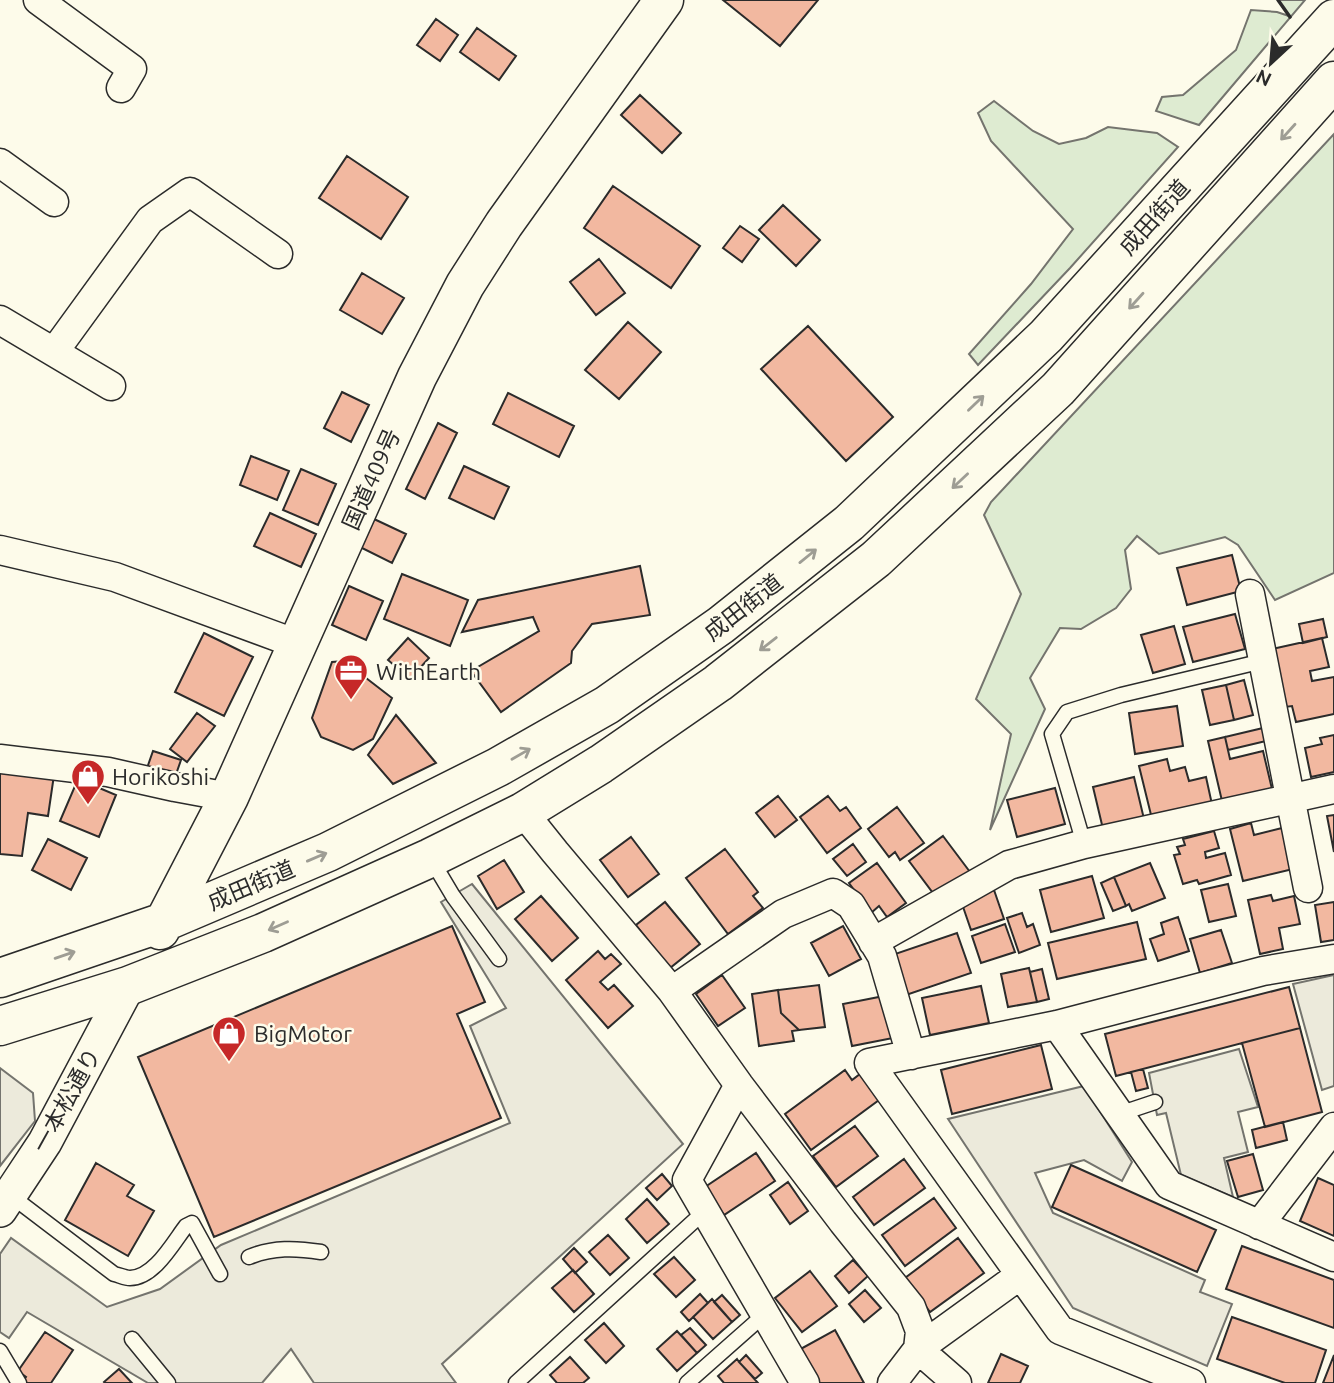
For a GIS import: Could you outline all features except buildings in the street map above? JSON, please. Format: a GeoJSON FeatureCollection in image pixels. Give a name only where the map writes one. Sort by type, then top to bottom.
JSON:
{"type":"FeatureCollection","features":[{"type":"Feature","properties":{"kind":"highway","name":"国道409号"},"geometry":{"type":"LineString","coordinates":[[128,986],[229,797],[417,377],[465,285],[504,224],[664,0]]}},
{"type":"Feature","properties":{"kind":"highway","name":"成田街道"},"geometry":{"type":"LineString","coordinates":[[0,978],[164,922],[328,852],[498,767],[607,705],[721,625],[849,523],[1046,336],[1334,19]]}},
{"type":"Feature","properties":{"kind":"highway","name":"成田街道"},"geometry":{"type":"LineString","coordinates":[[0,1026],[128,986],[263,933],[430,858],[523,812],[601,764],[718,683],[876,559],[1058,389],[1334,81]]}},
{"type":"Feature","properties":{"kind":"street"},"geometry":{"type":"LineString","coordinates":[[38,0],[132,69],[121,88]]}},
{"type":"Feature","properties":{"kind":"street"},"geometry":{"type":"LineString","coordinates":[[0,163],[54,202]]}},
{"type":"Feature","properties":{"kind":"street"},"geometry":{"type":"LineString","coordinates":[[54,352],[150,220],[190,192],[278,254]]}},
{"type":"Feature","properties":{"kind":"street"},"geometry":{"type":"LineString","coordinates":[[0,320],[111,386]]}},
{"type":"Feature","properties":{"kind":"street"},"geometry":{"type":"LineString","coordinates":[[0,550],[115,577],[297,644]]}},
{"type":"Feature","properties":{"kind":"street"},"geometry":{"type":"LineString","coordinates":[[1250,594],[1308,888]]}},
{"type":"Feature","properties":{"kind":"street"},"geometry":{"type":"LineString","coordinates":[[0,759],[108,772],[229,797]]}},
{"type":"Feature","properties":{"kind":"street"},"geometry":{"type":"LineString","coordinates":[[873,942],[1009,865],[1084,844],[1334,789]]}},
{"type":"Feature","properties":{"kind":"street"},"geometry":{"type":"LineString","coordinates":[[523,812],[672,991],[739,1085],[911,1307],[920,1331],[918,1349]]}},
{"type":"Feature","properties":{"kind":"street"},"geometry":{"type":"LineString","coordinates":[[672,991],[783,914],[833,892],[851,905],[882,956],[911,1055]]}},
{"type":"Feature","properties":{"kind":"street"},"geometry":{"type":"LineString","coordinates":[[1191,1383],[1060,1330],[869,1063],[1057,1025],[1263,971],[1334,959]]}},
{"type":"Feature","properties":{"kind":"street","name":"一本松通り"},"geometry":{"type":"LineString","coordinates":[[5,1203],[45,1142],[128,986]]}},
{"type":"Feature","properties":{"kind":"street"},"geometry":{"type":"LineString","coordinates":[[1057,1025],[1169,1185],[1334,1257]]}},
{"type":"Feature","properties":{"kind":"street"},"geometry":{"type":"LineString","coordinates":[[739,1085],[687,1180],[805,1383]]}},
{"type":"Feature","properties":{"kind":"street"},"geometry":{"type":"LineString","coordinates":[[1259,1225],[1334,1127]]}},
{"type":"Feature","properties":{"kind":"street"},"geometry":{"type":"LineString","coordinates":[[892,1383],[918,1349],[1020,1276]]}},
{"type":"Feature","properties":{"kind":"street"},"geometry":{"type":"LineString","coordinates":[[918,1349],[957,1383]]}},
{"type":"Feature","properties":{"kind":"lane"},"geometry":{"type":"LineString","coordinates":[[1084,844],[1052,734],[1067,712],[1121,695],[1263,661]]}},
{"type":"Feature","properties":{"kind":"lane"},"geometry":{"type":"LineString","coordinates":[[430,858],[453,896],[499,959]]}},
{"type":"Feature","properties":{"kind":"lane"},"geometry":{"type":"LineString","coordinates":[[1119,1114],[1155,1102]]}},
{"type":"Feature","properties":{"kind":"lane"},"geometry":{"type":"LineString","coordinates":[[5,1203],[114,1274],[130,1279],[153,1268],[186,1226],[192,1223],[220,1274]]}},
{"type":"Feature","properties":{"kind":"lane"},"geometry":{"type":"LineString","coordinates":[[516,1383],[705,1211]]}},
{"type":"Feature","properties":{"kind":"lane"},"geometry":{"type":"LineString","coordinates":[[249,1256],[265,1250],[297,1248],[321,1252]]}},
{"type":"Feature","properties":{"kind":"lane"},"geometry":{"type":"LineString","coordinates":[[687,1383],[765,1314]]}},
{"type":"Feature","properties":{"kind":"lane"},"geometry":{"type":"LineString","coordinates":[[132,1339],[168,1383]]}},
{"type":"Feature","properties":{"kind":"lane"},"geometry":{"type":"LineString","coordinates":[[0,1351],[19,1383]]}},
{"type":"Feature","properties":{"kind":"green space"},"geometry":{"type":"Polygon","coordinates":[[[1278,0],[1305,0],[1199,125],[1156,111],[1162,97],[1183,95],[1236,50],[1251,10],[1289,16],[1278,0]]]}},
{"type":"Feature","properties":{"kind":"green space"},"geometry":{"type":"Polygon","coordinates":[[[994,101],[1033,131],[1059,144],[1086,138],[1108,127],[1157,133],[1178,147],[1070,268],[978,365],[969,354],[1031,284],[1073,229],[991,141],[978,113],[994,101]]]}},
{"type":"Feature","properties":{"kind":"green space"},"geometry":{"type":"Polygon","coordinates":[[[1334,134],[1334,573],[1275,600],[1238,545],[1225,537],[1159,554],[1137,536],[1125,550],[1131,589],[1116,608],[1081,629],[1060,628],[1030,678],[1045,709],[990,830],[1011,734],[976,699],[1021,594],[984,515],[991,502],[1334,134]]]}},
{"type":"Feature","properties":{"kind":"shaded area"},"geometry":{"type":"Polygon","coordinates":[[[472,884],[683,1144],[442,1364],[456,1383],[314,1383],[291,1349],[262,1383],[148,1383],[27,1312],[9,1338],[0,1332],[0,1254],[11,1238],[107,1307],[160,1289],[221,1245],[510,1123],[470,1026],[506,1008],[441,902],[472,884]]]}},
{"type":"Feature","properties":{"kind":"shaded area"},"geometry":{"type":"Polygon","coordinates":[[[1334,975],[1334,1086],[1322,1090],[1293,984],[1334,975]]]}},
{"type":"Feature","properties":{"kind":"shaded area"},"geometry":{"type":"Polygon","coordinates":[[[1239,1049],[1258,1107],[1238,1112],[1248,1152],[1224,1158],[1233,1197],[1181,1175],[1166,1113],[1157,1115],[1149,1073],[1239,1049]]]}},
{"type":"Feature","properties":{"kind":"shaded area"},"geometry":{"type":"Polygon","coordinates":[[[0,1068],[33,1093],[35,1121],[0,1166],[0,1068]]]}},
{"type":"Feature","properties":{"kind":"shaded area"},"geometry":{"type":"Polygon","coordinates":[[[1084,1086],[1132,1162],[1122,1181],[1084,1160],[1035,1173],[1053,1213],[1205,1280],[1200,1292],[1232,1304],[1207,1366],[1073,1308],[948,1119],[1084,1086]]]}},
{"type":"Feature","properties":{"kind":"wall"},"geometry":{"type":"LineString","coordinates":[[1278,0],[1290,17]]}},
{"type":"Feature","properties":{"kind":"place","name":"WithEarth"},"geometry":{"type":"Point","coordinates":[351,701]}},
{"type":"Feature","properties":{"kind":"place","name":"Horikoshi"},"geometry":{"type":"Point","coordinates":[88,806]}},
{"type":"Feature","properties":{"kind":"place","name":"BigMotor"},"geometry":{"type":"Point","coordinates":[229,1063]}}]}
